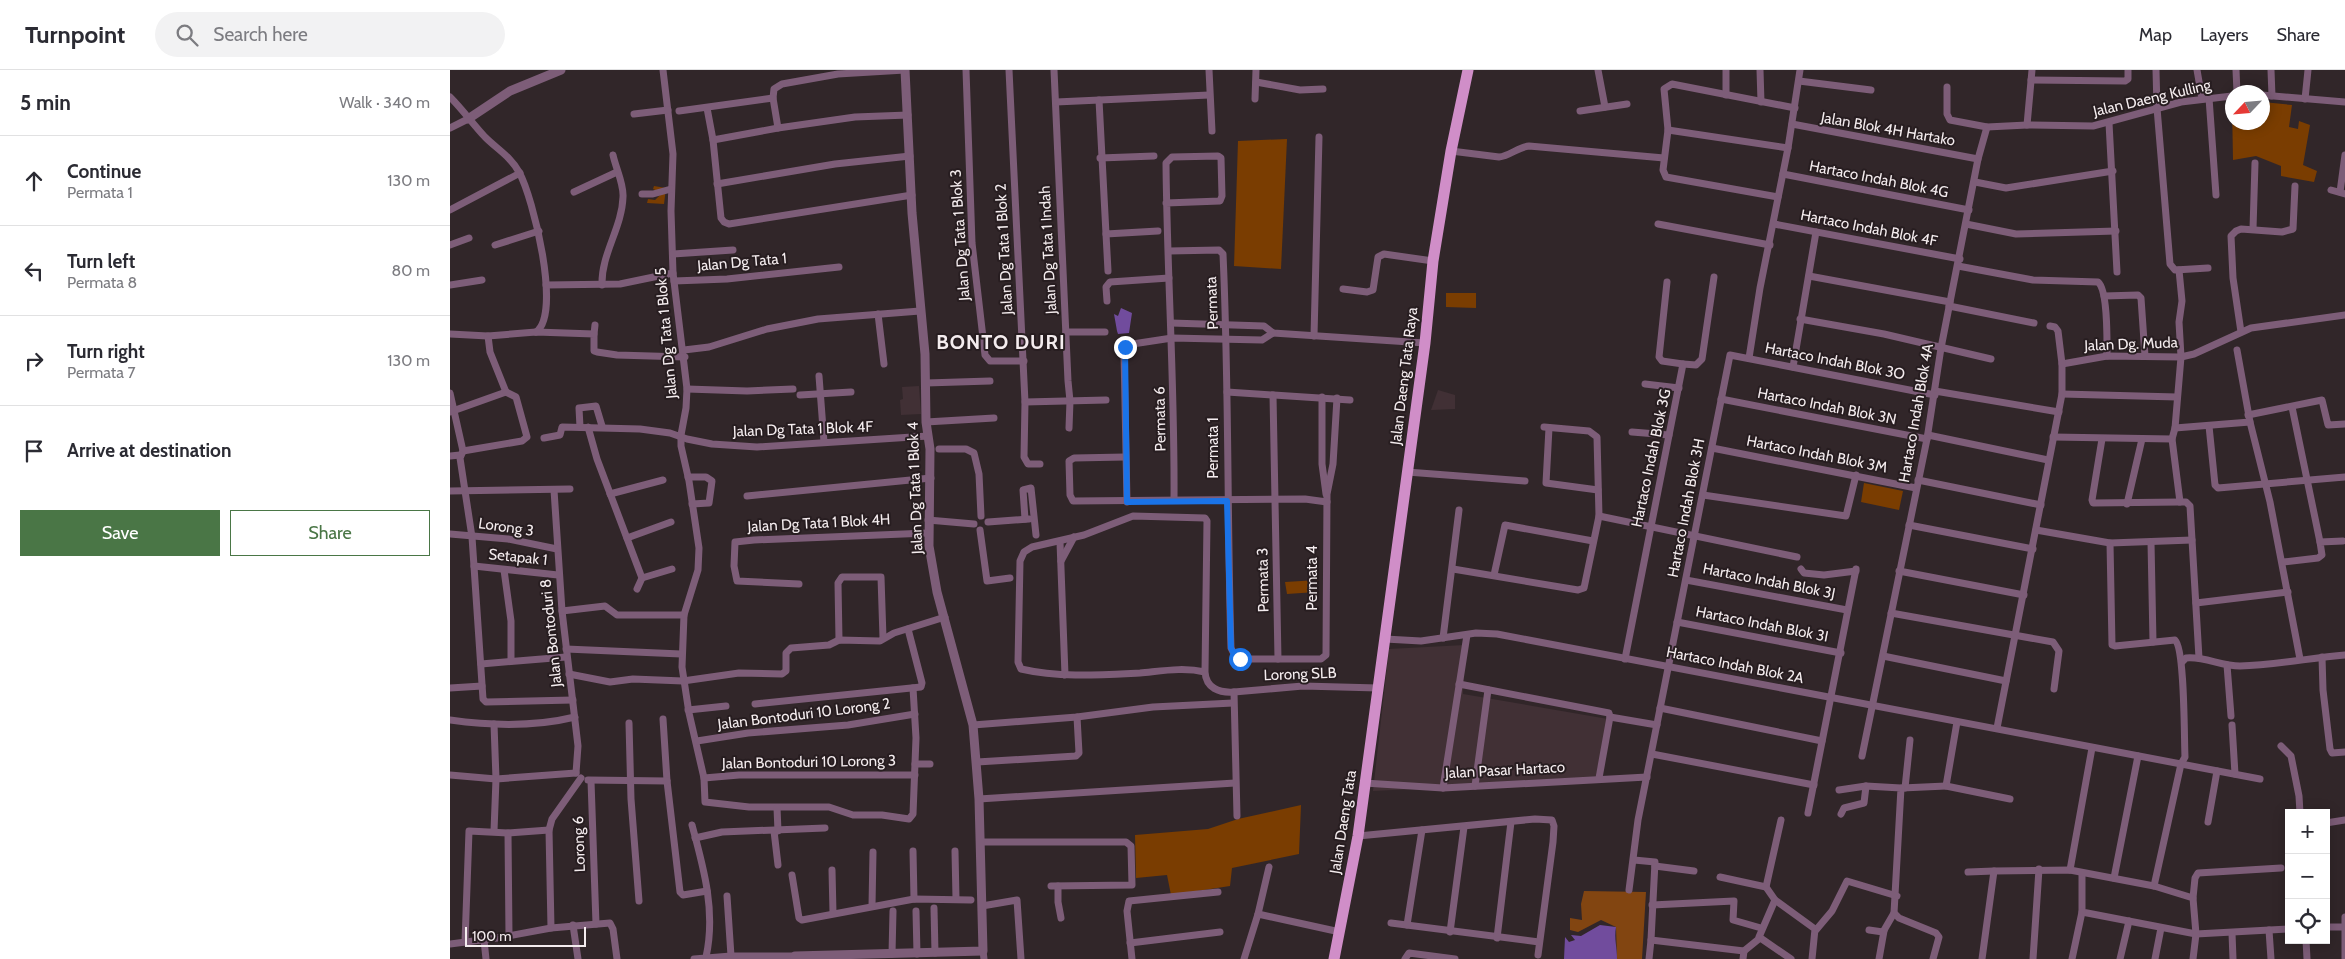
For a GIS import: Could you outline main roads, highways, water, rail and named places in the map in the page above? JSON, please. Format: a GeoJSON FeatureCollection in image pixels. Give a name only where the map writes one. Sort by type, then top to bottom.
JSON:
{"type":"FeatureCollection","features":[{"type":"Feature","properties":{"kind":"main road","name":"Jalan Daeng Tata Raya"},"geometry":{"type":"LineString","coordinates":[[1378,688],[1425,343],[1433,262],[1451,151],[1468,70]]}},
{"type":"Feature","properties":{"kind":"main road","name":"Jalan Daeng Tata"},"geometry":{"type":"LineString","coordinates":[[1334,959],[1358,836],[1378,688]]}},
{"type":"Feature","properties":{"kind":"district","name":"BONTO DURI"},"geometry":{"type":"Point","coordinates":[1001,342]}}]}
